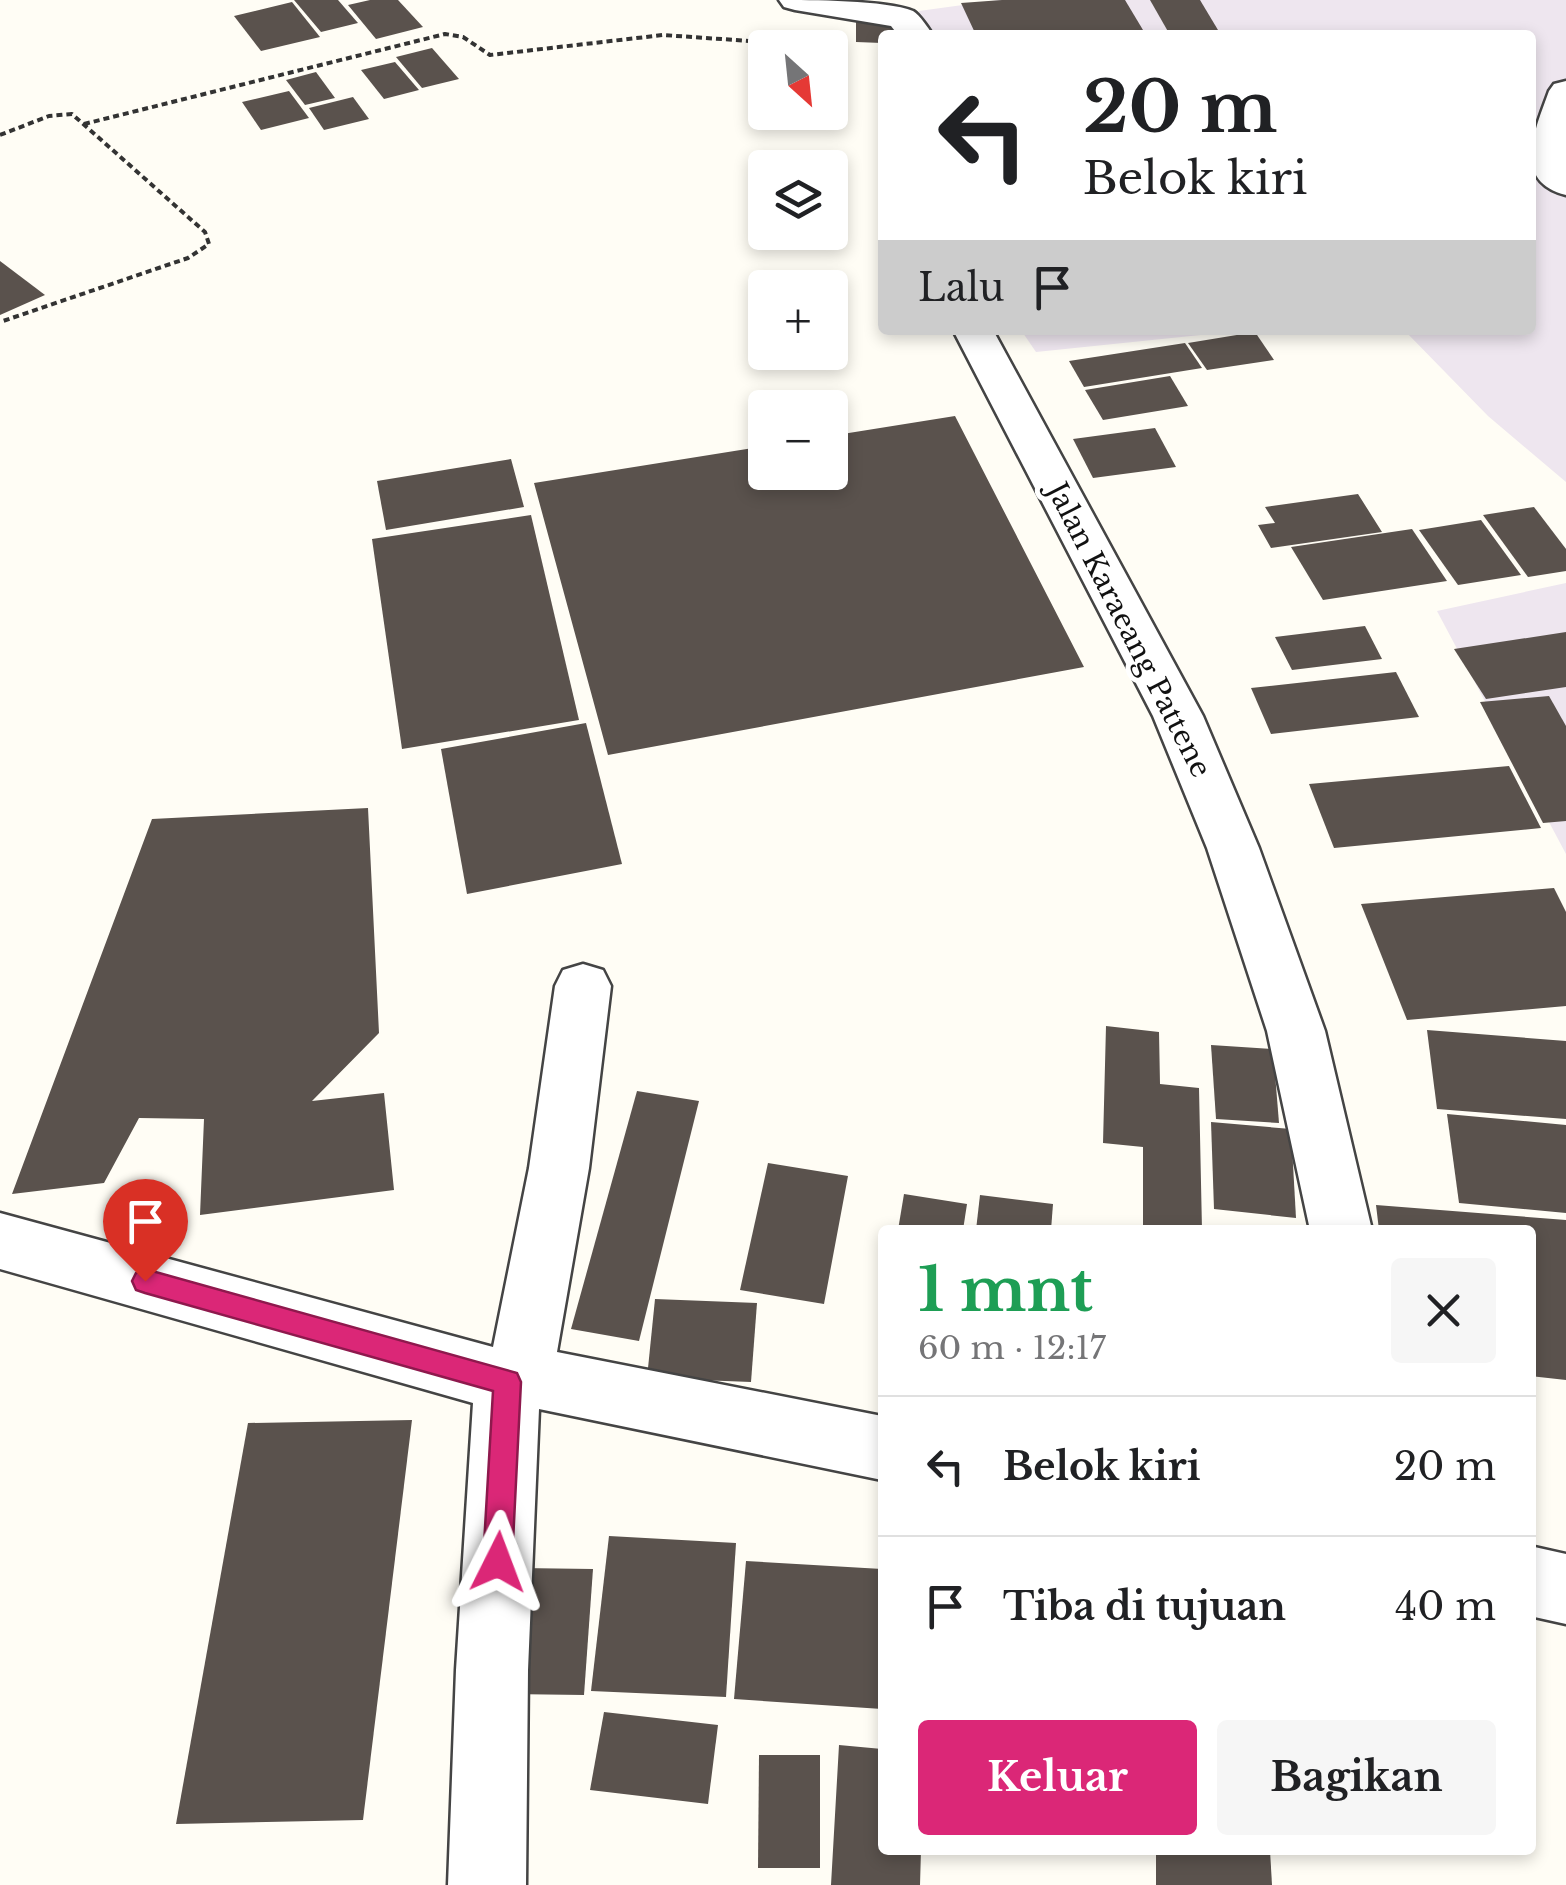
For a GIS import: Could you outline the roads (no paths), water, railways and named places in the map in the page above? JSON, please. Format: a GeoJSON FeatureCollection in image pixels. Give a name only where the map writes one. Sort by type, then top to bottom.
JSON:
{"type":"FeatureCollection","features":[{"type":"Feature","properties":{"kind":"street"},"geometry":{"type":"LineString","coordinates":[[795,0],[902,18],[912,30]]}},
{"type":"Feature","properties":{"kind":"street"},"geometry":{"type":"LineString","coordinates":[[1551,182],[1546,157],[1566,91]]}},
{"type":"Feature","properties":{"kind":"street","name":"Jalan Karaeang Pattene"},"geometry":{"type":"LineString","coordinates":[[976,335],[1178,716],[1226,832],[1296,1031],[1339,1225]]}},
{"type":"Feature","properties":{"kind":"street"},"geometry":{"type":"LineString","coordinates":[[487,1885],[492,1670],[513,1378],[559,1168],[583,986]]}},
{"type":"Feature","properties":{"kind":"street"},"geometry":{"type":"LineString","coordinates":[[0,1241],[513,1378],[878,1447]]}},
{"type":"Feature","properties":{"kind":"street"},"geometry":{"type":"LineString","coordinates":[[1536,1582],[1566,1589]]}}]}
